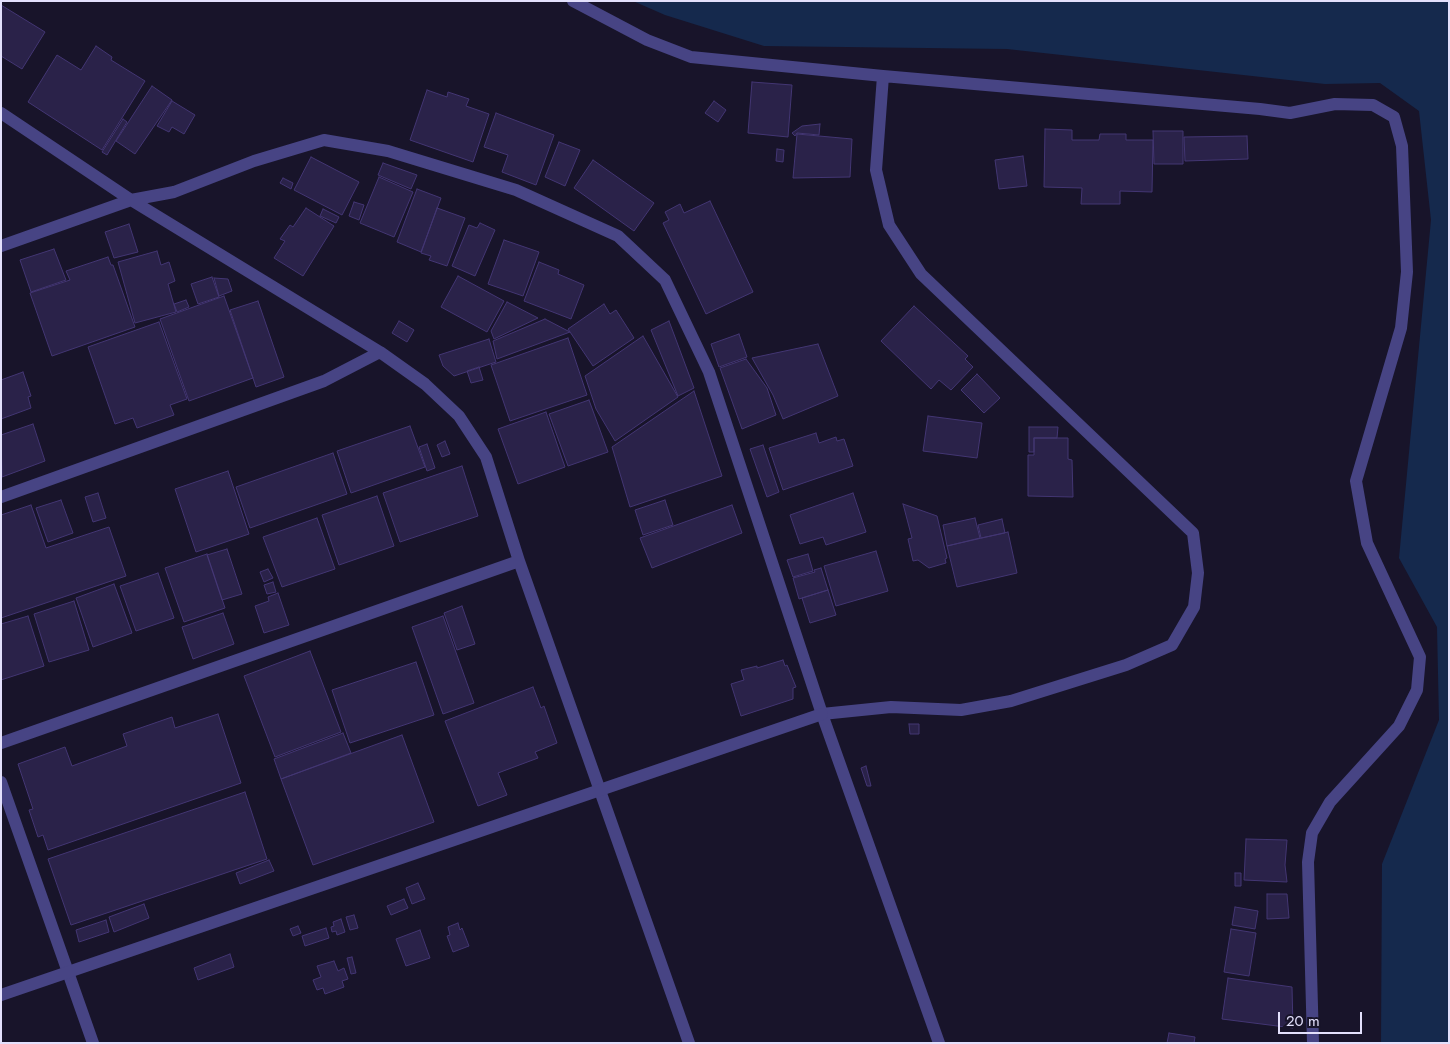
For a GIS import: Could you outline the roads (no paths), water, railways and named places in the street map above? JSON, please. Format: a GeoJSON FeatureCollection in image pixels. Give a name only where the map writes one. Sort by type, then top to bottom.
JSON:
{"type":"FeatureCollection","features":[{"type":"Feature","properties":{"kind":"street"},"geometry":{"type":"LineString","coordinates":[[573,1],[647,40],[691,57],[1290,113],[1335,104],[1373,105],[1394,117],[1402,146],[1406,281],[1401,328],[1356,480],[1368,543],[1420,657],[1416,690],[1399,726],[1330,802],[1312,832],[1308,862],[1314,1043]]}},
{"type":"Feature","properties":{"kind":"street"},"geometry":{"type":"LineString","coordinates":[[1,995],[822,714],[892,707],[961,710],[1011,701],[1126,665],[1172,645],[1194,607],[1198,573],[1193,534],[921,274],[889,225],[876,170],[883,76]]}},
{"type":"Feature","properties":{"kind":"street"},"geometry":{"type":"LineString","coordinates":[[1,113],[131,200],[380,352],[425,384],[459,416],[486,457],[519,561],[688,1043]]}},
{"type":"Feature","properties":{"kind":"street"},"geometry":{"type":"LineString","coordinates":[[1,246],[131,200],[174,192],[254,160],[324,140],[388,151],[516,190],[618,236],[665,280],[709,372],[822,714],[939,1043]]}},
{"type":"Feature","properties":{"kind":"street"},"geometry":{"type":"LineString","coordinates":[[1,497],[324,381],[380,352]]}},
{"type":"Feature","properties":{"kind":"street"},"geometry":{"type":"LineString","coordinates":[[1,743],[519,561]]}},
{"type":"Feature","properties":{"kind":"street"},"geometry":{"type":"LineString","coordinates":[[1,782],[93,1043]]}},
{"type":"Feature","properties":{"kind":"water"},"geometry":{"type":"Polygon","coordinates":[[[633,1],[1449,1],[1449,1043],[1381,1043],[1382,864],[1439,720],[1437,627],[1399,558],[1431,220],[1419,111],[1380,83],[1325,84],[1007,49],[764,46],[665,15],[633,1]]]}}]}
